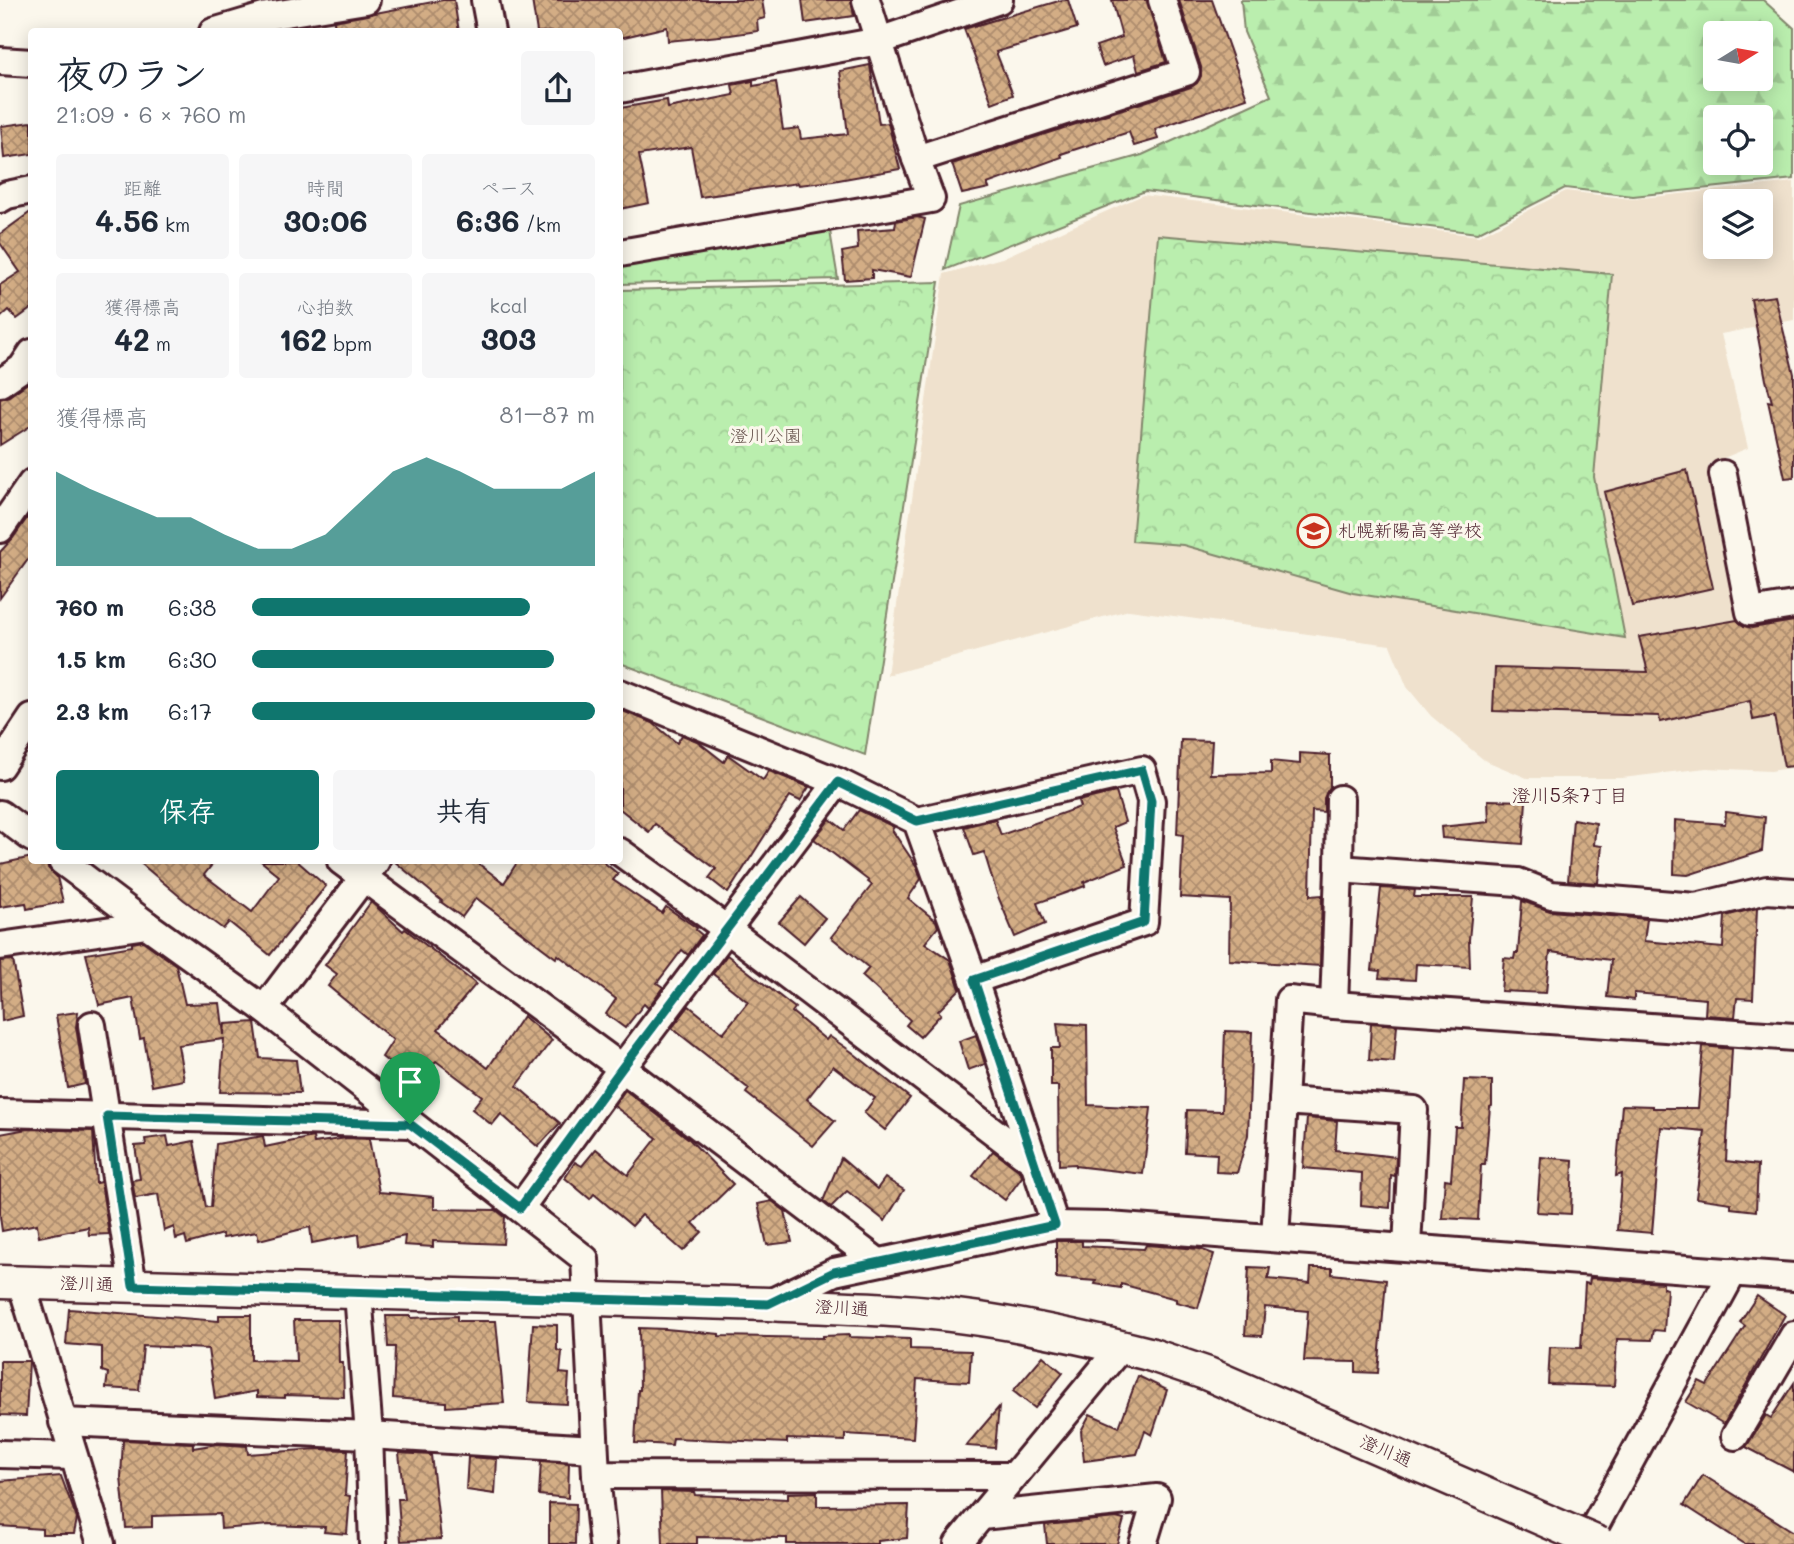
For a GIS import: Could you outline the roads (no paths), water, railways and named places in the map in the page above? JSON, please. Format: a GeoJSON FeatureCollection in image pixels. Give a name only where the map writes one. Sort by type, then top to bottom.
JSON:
{"type":"FeatureCollection","features":[{"type":"Feature","properties":{"kind":"street"},"geometry":{"type":"LineString","coordinates":[[222,28],[268,8],[366,0]]}},
{"type":"Feature","properties":{"kind":"street"},"geometry":{"type":"LineString","coordinates":[[485,0],[490,28]]}},
{"type":"Feature","properties":{"kind":"street"},"geometry":{"type":"LineString","coordinates":[[623,252],[931,199],[866,0]]}},
{"type":"Feature","properties":{"kind":"street"},"geometry":{"type":"LineString","coordinates":[[623,88],[879,41],[999,0]]}},
{"type":"Feature","properties":{"kind":"street"},"geometry":{"type":"LineString","coordinates":[[916,159],[1186,72],[1162,0]]}},
{"type":"Feature","properties":{"kind":"street"},"geometry":{"type":"LineString","coordinates":[[0,61],[28,63]]}},
{"type":"Feature","properties":{"kind":"street"},"geometry":{"type":"LineString","coordinates":[[0,199],[6,195],[28,191]]}},
{"type":"Feature","properties":{"kind":"street"},"geometry":{"type":"LineString","coordinates":[[0,383],[22,368],[28,360]]}},
{"type":"Feature","properties":{"kind":"street"},"geometry":{"type":"LineString","coordinates":[[1723,474],[1750,612],[1794,605]]}},
{"type":"Feature","properties":{"kind":"street"},"geometry":{"type":"LineString","coordinates":[[0,528],[28,489]]}},
{"type":"Feature","properties":{"kind":"street"},"geometry":{"type":"LineString","coordinates":[[623,694],[838,782],[917,821],[1142,770],[1151,801],[1144,922],[974,980]]}},
{"type":"Feature","properties":{"kind":"street"},"geometry":{"type":"LineString","coordinates":[[0,766],[28,724]]}},
{"type":"Feature","properties":{"kind":"street"},"geometry":{"type":"LineString","coordinates":[[520,1208],[838,782]]}},
{"type":"Feature","properties":{"kind":"street"},"geometry":{"type":"LineString","coordinates":[[1334,1004],[1340,799]]}},
{"type":"Feature","properties":{"kind":"street"},"geometry":{"type":"LineString","coordinates":[[0,814],[28,835]]}},
{"type":"Feature","properties":{"kind":"street"},"geometry":{"type":"LineString","coordinates":[[917,821],[974,980],[1055,1225]]}},
{"type":"Feature","properties":{"kind":"street"},"geometry":{"type":"LineString","coordinates":[[623,854],[1035,1163]]}},
{"type":"Feature","properties":{"kind":"street"},"geometry":{"type":"LineString","coordinates":[[66,864],[264,1009],[585,1259],[595,1462],[603,1544]]}},
{"type":"Feature","properties":{"kind":"street"},"geometry":{"type":"LineString","coordinates":[[351,864],[370,870],[622,1068],[878,1262]]}},
{"type":"Feature","properties":{"kind":"street"},"geometry":{"type":"LineString","coordinates":[[1339,869],[1518,881],[1551,895],[1696,907],[1767,890],[1794,892]]}},
{"type":"Feature","properties":{"kind":"street"},"geometry":{"type":"LineString","coordinates":[[264,1009],[370,870]]}},
{"type":"Feature","properties":{"kind":"street"},"geometry":{"type":"LineString","coordinates":[[0,946],[147,925]]}},
{"type":"Feature","properties":{"kind":"street"},"geometry":{"type":"LineString","coordinates":[[1275,1238],[1289,1000],[1794,1037]]}},
{"type":"Feature","properties":{"kind":"street"},"geometry":{"type":"LineString","coordinates":[[92,1026],[133,1286]]}},
{"type":"Feature","properties":{"kind":"street"},"geometry":{"type":"LineString","coordinates":[[1283,1101],[1414,1110],[1407,1247]]}},
{"type":"Feature","properties":{"kind":"street"},"geometry":{"type":"LineString","coordinates":[[0,1113],[410,1124]]}},
{"type":"Feature","properties":{"kind":"street"},"geometry":{"type":"LineString","coordinates":[[768,1304],[834,1272],[1055,1225],[1109,1226],[1794,1277]]}},
{"type":"Feature","properties":{"kind":"street"},"geometry":{"type":"LineString","coordinates":[[1585,1544],[1733,1272]]}},
{"type":"Feature","properties":{"kind":"street"},"geometry":{"type":"LineString","coordinates":[[10,1282],[63,1422],[101,1544]]}},
{"type":"Feature","properties":{"kind":"street","name":"澄川通"},"geometry":{"type":"LineString","coordinates":[[10,1282],[768,1304],[963,1316],[1034,1327],[1135,1351],[1208,1374],[1600,1544]]}},
{"type":"Feature","properties":{"kind":"street"},"geometry":{"type":"LineString","coordinates":[[358,1293],[369,1435],[373,1544]]}},
{"type":"Feature","properties":{"kind":"street"},"geometry":{"type":"LineString","coordinates":[[1735,1436],[1794,1335]]}},
{"type":"Feature","properties":{"kind":"street"},"geometry":{"type":"LineString","coordinates":[[958,1544],[1014,1476],[1135,1351]]}},
{"type":"Feature","properties":{"kind":"street"},"geometry":{"type":"LineString","coordinates":[[63,1422],[369,1435],[595,1462],[1014,1476]]}},
{"type":"Feature","properties":{"kind":"street"},"geometry":{"type":"LineString","coordinates":[[0,1454],[73,1456]]}},
{"type":"Feature","properties":{"kind":"street"},"geometry":{"type":"LineString","coordinates":[[982,1516],[1157,1498],[1143,1544]]}},
{"type":"Feature","properties":{"kind":"place","name":"札幌新陽高等学校"},"geometry":{"type":"Point","coordinates":[1314,531]}},
{"type":"Feature","properties":{"kind":"district","name":"澄川5条7丁目"},"geometry":{"type":"Point","coordinates":[1570,795]}},
{"type":"Feature","properties":{"kind":"park label","name":"澄川公園"},"geometry":{"type":"Point","coordinates":[766,436]}}]}
